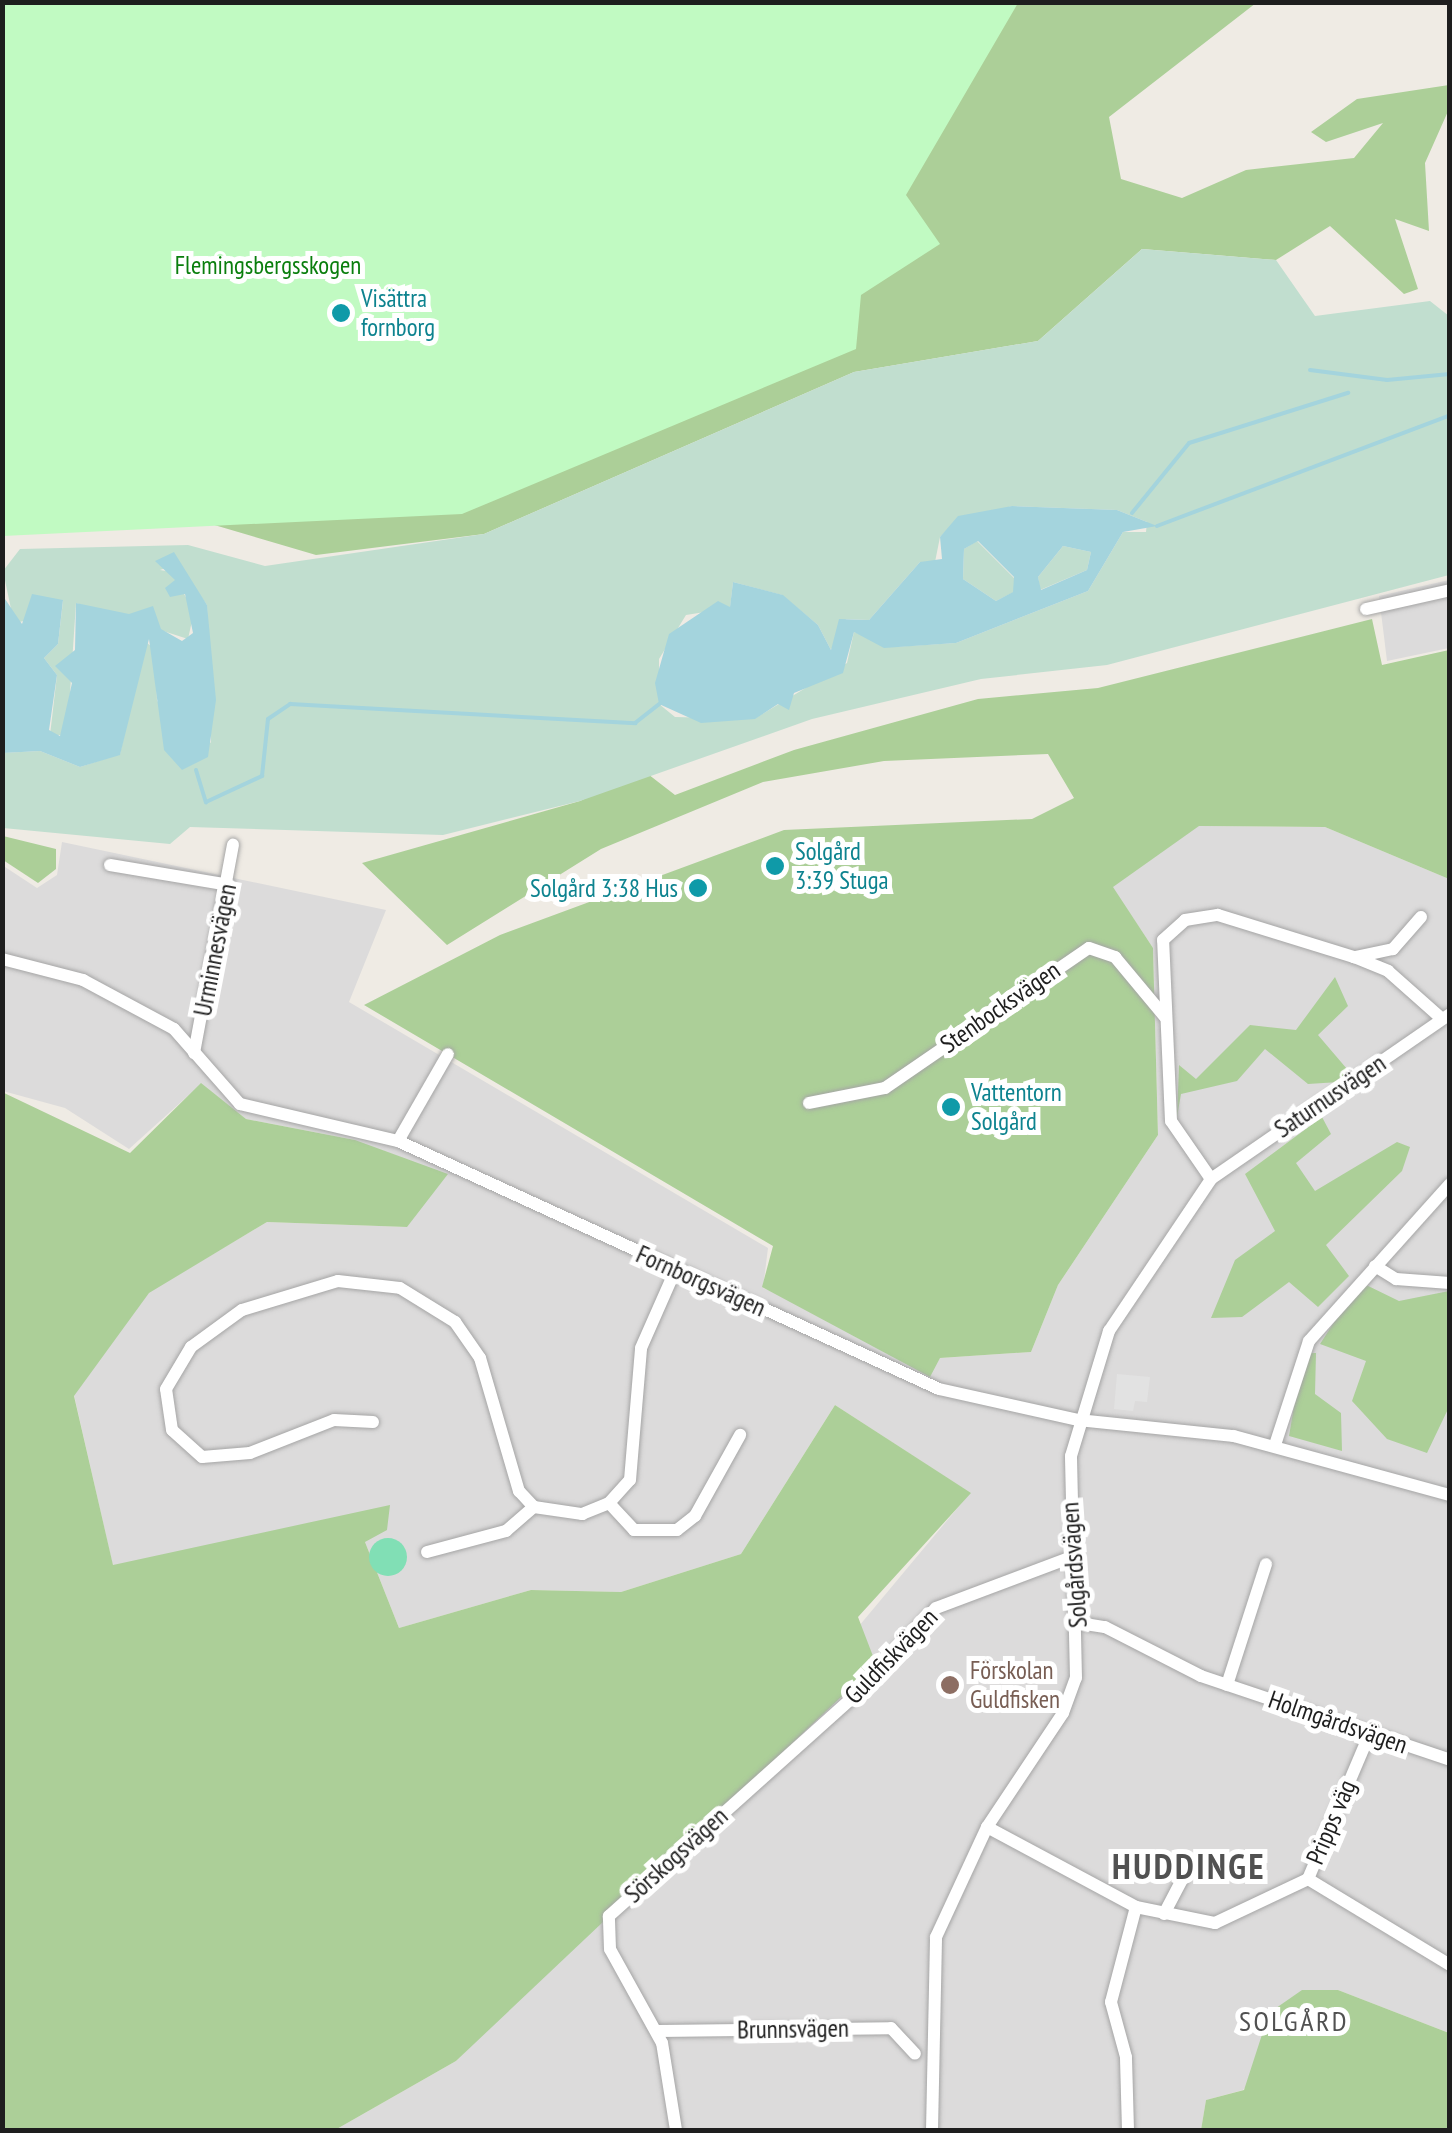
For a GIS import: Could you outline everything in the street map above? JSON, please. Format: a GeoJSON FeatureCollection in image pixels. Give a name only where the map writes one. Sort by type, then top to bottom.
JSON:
{"type":"FeatureCollection","features":[{"type":"Feature","properties":{"kind":"street"},"geometry":{"type":"LineString","coordinates":[[1366,609],[1450,590]]}},
{"type":"Feature","properties":{"kind":"street","name":"Urminnesvägen"},"geometry":{"type":"LineString","coordinates":[[194,1053],[228,885],[232,846]]}},
{"type":"Feature","properties":{"kind":"street"},"geometry":{"type":"LineString","coordinates":[[110,865],[228,885]]}},
{"type":"Feature","properties":{"kind":"street"},"geometry":{"type":"LineString","coordinates":[[1354,958],[1402,944],[1421,917]]}},
{"type":"Feature","properties":{"kind":"street"},"geometry":{"type":"LineString","coordinates":[[1211,1179],[1174,1132],[1163,940],[1186,920],[1237,919],[1354,958],[1388,971],[1446,1016]]}},
{"type":"Feature","properties":{"kind":"street","name":"Stenbocksvägen"},"geometry":{"type":"LineString","coordinates":[[810,1103],[885,1088],[1089,948],[1115,956],[1167,1021]]}},
{"type":"Feature","properties":{"kind":"street","name":"Fornborgsvägen"},"geometry":{"type":"LineString","coordinates":[[2,959],[83,980],[174,1029],[240,1104],[398,1141],[939,1388],[1078,1420],[1274,1444],[1450,1495]]}},
{"type":"Feature","properties":{"kind":"street","name":"Saturnusvägen"},"geometry":{"type":"LineString","coordinates":[[1211,1179],[1446,1016]]}},
{"type":"Feature","properties":{"kind":"street"},"geometry":{"type":"LineString","coordinates":[[398,1141],[448,1054]]}},
{"type":"Feature","properties":{"kind":"street","name":"Solgårdsvägen"},"geometry":{"type":"LineString","coordinates":[[932,2130],[940,2088],[933,1952],[987,1827],[1069,1700],[1078,1623],[1072,1557],[1078,1420],[1109,1331],[1211,1179]]}},
{"type":"Feature","properties":{"kind":"street"},"geometry":{"type":"LineString","coordinates":[[1274,1444],[1309,1341],[1450,1184]]}},
{"type":"Feature","properties":{"kind":"street"},"geometry":{"type":"LineString","coordinates":[[1375,1266],[1396,1279],[1450,1282]]}},
{"type":"Feature","properties":{"kind":"street"},"geometry":{"type":"LineString","coordinates":[[373,1422],[334,1420],[250,1453],[202,1456],[172,1430],[166,1390],[203,1336],[255,1304],[338,1282],[400,1288],[455,1322],[480,1358],[504,1462],[534,1507],[570,1515],[609,1504],[634,1468],[641,1348],[675,1270]]}},
{"type":"Feature","properties":{"kind":"street"},"geometry":{"type":"LineString","coordinates":[[609,1504],[634,1530],[676,1530],[695,1516],[740,1435]]}},
{"type":"Feature","properties":{"kind":"street"},"geometry":{"type":"LineString","coordinates":[[427,1552],[506,1530],[534,1507]]}},
{"type":"Feature","properties":{"kind":"street","name":"Guldfiskvägen"},"geometry":{"type":"LineString","coordinates":[[826,1721],[957,1594],[1072,1557]]}},
{"type":"Feature","properties":{"kind":"street"},"geometry":{"type":"LineString","coordinates":[[1227,1685],[1266,1564]]}},
{"type":"Feature","properties":{"kind":"street","name":"Holmgårdsvägen"},"geometry":{"type":"LineString","coordinates":[[1078,1623],[1227,1685],[1450,1760]]}},
{"type":"Feature","properties":{"kind":"street","name":"Sörskogsvägen"},"geometry":{"type":"LineString","coordinates":[[676,2130],[658,2031],[610,1949],[609,1916],[826,1721]]}},
{"type":"Feature","properties":{"kind":"street","name":"Pripps väg"},"geometry":{"type":"LineString","coordinates":[[987,1827],[1136,1907],[1215,1924],[1308,1879],[1370,1733]]}},
{"type":"Feature","properties":{"kind":"street"},"geometry":{"type":"LineString","coordinates":[[1164,1914],[1185,1874]]}},
{"type":"Feature","properties":{"kind":"street"},"geometry":{"type":"LineString","coordinates":[[1308,1879],[1450,1965]]}},
{"type":"Feature","properties":{"kind":"street"},"geometry":{"type":"LineString","coordinates":[[1128,2130],[1126,2057],[1111,2002],[1136,1907]]}},
{"type":"Feature","properties":{"kind":"street","name":"Brunnsvägen"},"geometry":{"type":"LineString","coordinates":[[658,2031],[890,2028],[916,2054]]}},
{"type":"Feature","properties":{"kind":"shaded area"},"geometry":{"type":"Polygon","coordinates":[[[1449,580],[1449,648],[1387,661],[1379,596],[1449,580]]]}},
{"type":"Feature","properties":{"kind":"shaded area"},"geometry":{"type":"Polygon","coordinates":[[[1198,826],[1325,827],[1449,879],[1449,2033],[1338,1990],[1243,2090],[1206,2100],[1201,2130],[335,2130],[456,2061],[677,1844],[970,1493],[835,1405],[741,1554],[621,1592],[531,1590],[399,1628],[365,1542],[389,1506],[113,1566],[74,1395],[149,1292],[267,1222],[407,1227],[355,1140],[246,1119],[201,1084],[129,1149],[65,1108],[3,1091],[2,865],[37,888],[57,875],[62,842],[386,910],[349,1002],[768,1248],[763,1288],[940,1358],[1031,1352],[1058,1285],[1158,1135],[1153,948],[1112,887],[1198,826]]]}},
{"type":"Feature","properties":{"kind":"shaded area"},"geometry":{"type":"Polygon","coordinates":[[[1117,1374],[1150,1377],[1147,1402],[1135,1401],[1133,1411],[1114,1409],[1117,1374]]]}},
{"type":"Feature","properties":{"kind":"green space","name":"Flemingsbergsskogen"},"geometry":{"type":"Polygon","coordinates":[[[2,3],[1018,3],[906,195],[940,244],[861,295],[856,349],[462,514],[3,536],[2,3]]]}},
{"type":"Feature","properties":{"kind":"green space","name":"Flemingsbergsskogen"},"geometry":{"type":"Polygon","coordinates":[[[3,3],[1256,3],[1109,117],[1121,179],[1182,198],[1246,170],[1354,158],[1383,123],[1326,142],[1311,132],[1357,99],[1449,85],[1449,109],[1425,163],[1429,231],[1395,219],[1418,289],[1404,294],[1330,226],[1276,260],[1142,249],[1038,341],[854,372],[484,534],[316,555],[48,476],[3,3]]]}},
{"type":"Feature","properties":{"kind":"green space"},"geometry":{"type":"Polygon","coordinates":[[[1142,249],[1276,260],[1315,316],[1430,301],[1449,316],[1449,575],[1107,665],[981,679],[812,719],[580,801],[443,835],[190,827],[170,844],[3,828],[2,753],[40,751],[80,767],[120,754],[145,641],[155,650],[157,701],[211,743],[207,605],[178,564],[160,570],[172,572],[194,612],[188,639],[76,603],[69,708],[63,735],[50,735],[57,675],[44,658],[58,644],[63,601],[32,598],[29,620],[14,623],[3,571],[20,549],[188,545],[265,566],[484,534],[854,372],[1038,341],[1142,249]],[[1012,506],[953,524],[940,537],[934,567],[920,562],[869,620],[846,619],[831,650],[818,625],[782,595],[733,582],[730,608],[686,615],[659,659],[659,704],[675,717],[754,719],[847,663],[854,632],[893,647],[956,643],[1088,591],[1123,532],[1146,532],[1147,522],[1117,510],[1012,506]]]}},
{"type":"Feature","properties":{"kind":"green space"},"geometry":{"type":"Polygon","coordinates":[[[977,541],[1014,578],[1014,592],[996,601],[963,579],[964,549],[977,541]]]}},
{"type":"Feature","properties":{"kind":"green space"},"geometry":{"type":"Polygon","coordinates":[[[1063,546],[1091,552],[1087,570],[1040,590],[1038,577],[1063,546]]]}},
{"type":"Feature","properties":{"kind":"green space"},"geometry":{"type":"Polygon","coordinates":[[[1372,619],[1382,665],[1449,650],[1449,879],[1325,827],[1199,826],[1113,887],[1153,948],[1158,1135],[1058,1285],[1031,1352],[940,1358],[930,1377],[762,1287],[773,1246],[364,1005],[500,935],[784,830],[1032,819],[1074,798],[1048,754],[884,761],[763,782],[601,849],[447,945],[362,863],[580,801],[644,771],[675,795],[794,750],[978,699],[1098,688],[1372,619]]]}},
{"type":"Feature","properties":{"kind":"green space"},"geometry":{"type":"Polygon","coordinates":[[[3,836],[56,849],[56,869],[38,883],[3,860],[3,836]]]}},
{"type":"Feature","properties":{"kind":"green space"},"geometry":{"type":"Polygon","coordinates":[[[1335,977],[1348,1006],[1318,1035],[1347,1069],[1339,1082],[1308,1084],[1265,1049],[1237,1081],[1181,1094],[1177,1117],[1179,1065],[1196,1079],[1250,1025],[1296,1030],[1335,977]]]}},
{"type":"Feature","properties":{"kind":"green space"},"geometry":{"type":"Polygon","coordinates":[[[201,1083],[246,1119],[355,1140],[448,1174],[407,1227],[267,1222],[149,1293],[74,1396],[113,1565],[390,1505],[387,1530],[365,1542],[399,1628],[531,1590],[621,1592],[741,1554],[835,1405],[971,1493],[858,1617],[876,1664],[456,2061],[335,2130],[3,2130],[2,1092],[130,1153],[201,1083]]]}},
{"type":"Feature","properties":{"kind":"green space"},"geometry":{"type":"Polygon","coordinates":[[[1322,1117],[1331,1134],[1296,1163],[1315,1191],[1397,1142],[1410,1147],[1402,1171],[1326,1245],[1349,1276],[1318,1307],[1289,1282],[1242,1317],[1211,1318],[1235,1260],[1275,1231],[1245,1174],[1322,1117]]]}},
{"type":"Feature","properties":{"kind":"green space"},"geometry":{"type":"Polygon","coordinates":[[[1360,1282],[1399,1301],[1449,1291],[1449,1407],[1427,1453],[1387,1439],[1352,1401],[1366,1361],[1320,1344],[1360,1282]]]}},
{"type":"Feature","properties":{"kind":"green space"},"geometry":{"type":"Polygon","coordinates":[[[1303,1353],[1316,1353],[1315,1394],[1341,1413],[1342,1451],[1289,1436],[1303,1353]]]}},
{"type":"Feature","properties":{"kind":"green space"},"geometry":{"type":"Polygon","coordinates":[[[388,1538],[402,1543],[407,1557],[402,1571],[388,1576],[374,1571],[369,1557],[374,1543],[388,1538]]]}},
{"type":"Feature","properties":{"kind":"green space"},"geometry":{"type":"Polygon","coordinates":[[[1302,1990],[1338,1990],[1449,2033],[1449,2130],[1201,2130],[1206,2100],[1244,2090],[1269,2013],[1302,1990]]]}},
{"type":"Feature","properties":{"kind":"water"},"geometry":{"type":"Polygon","coordinates":[[[1012,506],[1117,510],[1157,526],[1123,532],[1088,591],[956,643],[884,648],[854,632],[843,673],[794,693],[789,710],[778,704],[755,719],[701,723],[659,704],[655,683],[669,634],[718,601],[730,607],[733,582],[783,595],[818,625],[831,650],[839,619],[869,620],[920,562],[942,559],[940,537],[958,516],[1012,506]],[[978,541],[964,549],[963,579],[996,601],[1013,592],[1014,577],[978,541]],[[1063,546],[1038,577],[1041,590],[1087,570],[1091,552],[1063,546]]]}},
{"type":"Feature","properties":{"kind":"water"},"geometry":{"type":"Polygon","coordinates":[[[174,552],[207,605],[216,700],[208,757],[182,770],[164,750],[149,639],[120,755],[80,767],[40,751],[3,753],[3,596],[22,624],[32,594],[63,600],[58,644],[44,658],[57,675],[49,730],[60,736],[72,683],[55,666],[75,650],[76,603],[129,614],[153,606],[161,629],[182,641],[193,633],[185,594],[170,597],[165,588],[175,580],[155,561],[174,552]]]}},
{"type":"Feature","properties":{"kind":"waterway"},"geometry":{"type":"LineString","coordinates":[[1310,370],[1387,380],[1450,374]]}},
{"type":"Feature","properties":{"kind":"waterway"},"geometry":{"type":"LineString","coordinates":[[1132,513],[1189,443],[1348,393]]}},
{"type":"Feature","properties":{"kind":"waterway"},"geometry":{"type":"LineString","coordinates":[[1157,526],[1450,415]]}},
{"type":"Feature","properties":{"kind":"waterway"},"geometry":{"type":"LineString","coordinates":[[196,770],[206,802],[262,776],[268,719],[290,704],[635,723],[659,704]]}},
{"type":"Feature","properties":{"kind":"place","name":"Visättra fornborg"},"geometry":{"type":"Point","coordinates":[341,313]}},
{"type":"Feature","properties":{"kind":"place","name":"Solgård 3:39 Stuga"},"geometry":{"type":"Point","coordinates":[775,866]}},
{"type":"Feature","properties":{"kind":"place","name":"Solgård 3:38 Hus"},"geometry":{"type":"Point","coordinates":[698,888]}},
{"type":"Feature","properties":{"kind":"place","name":"Vattentorn Solgård"},"geometry":{"type":"Point","coordinates":[951,1107]}},
{"type":"Feature","properties":{"kind":"place","name":"Förskolan Guldfisken"},"geometry":{"type":"Point","coordinates":[950,1685]}},
{"type":"Feature","properties":{"kind":"district","name":"HUDDINGE"},"geometry":{"type":"Point","coordinates":[1189,1866]}},
{"type":"Feature","properties":{"kind":"district","name":"SOLGÅRD"},"geometry":{"type":"Point","coordinates":[1294,2021]}}]}
